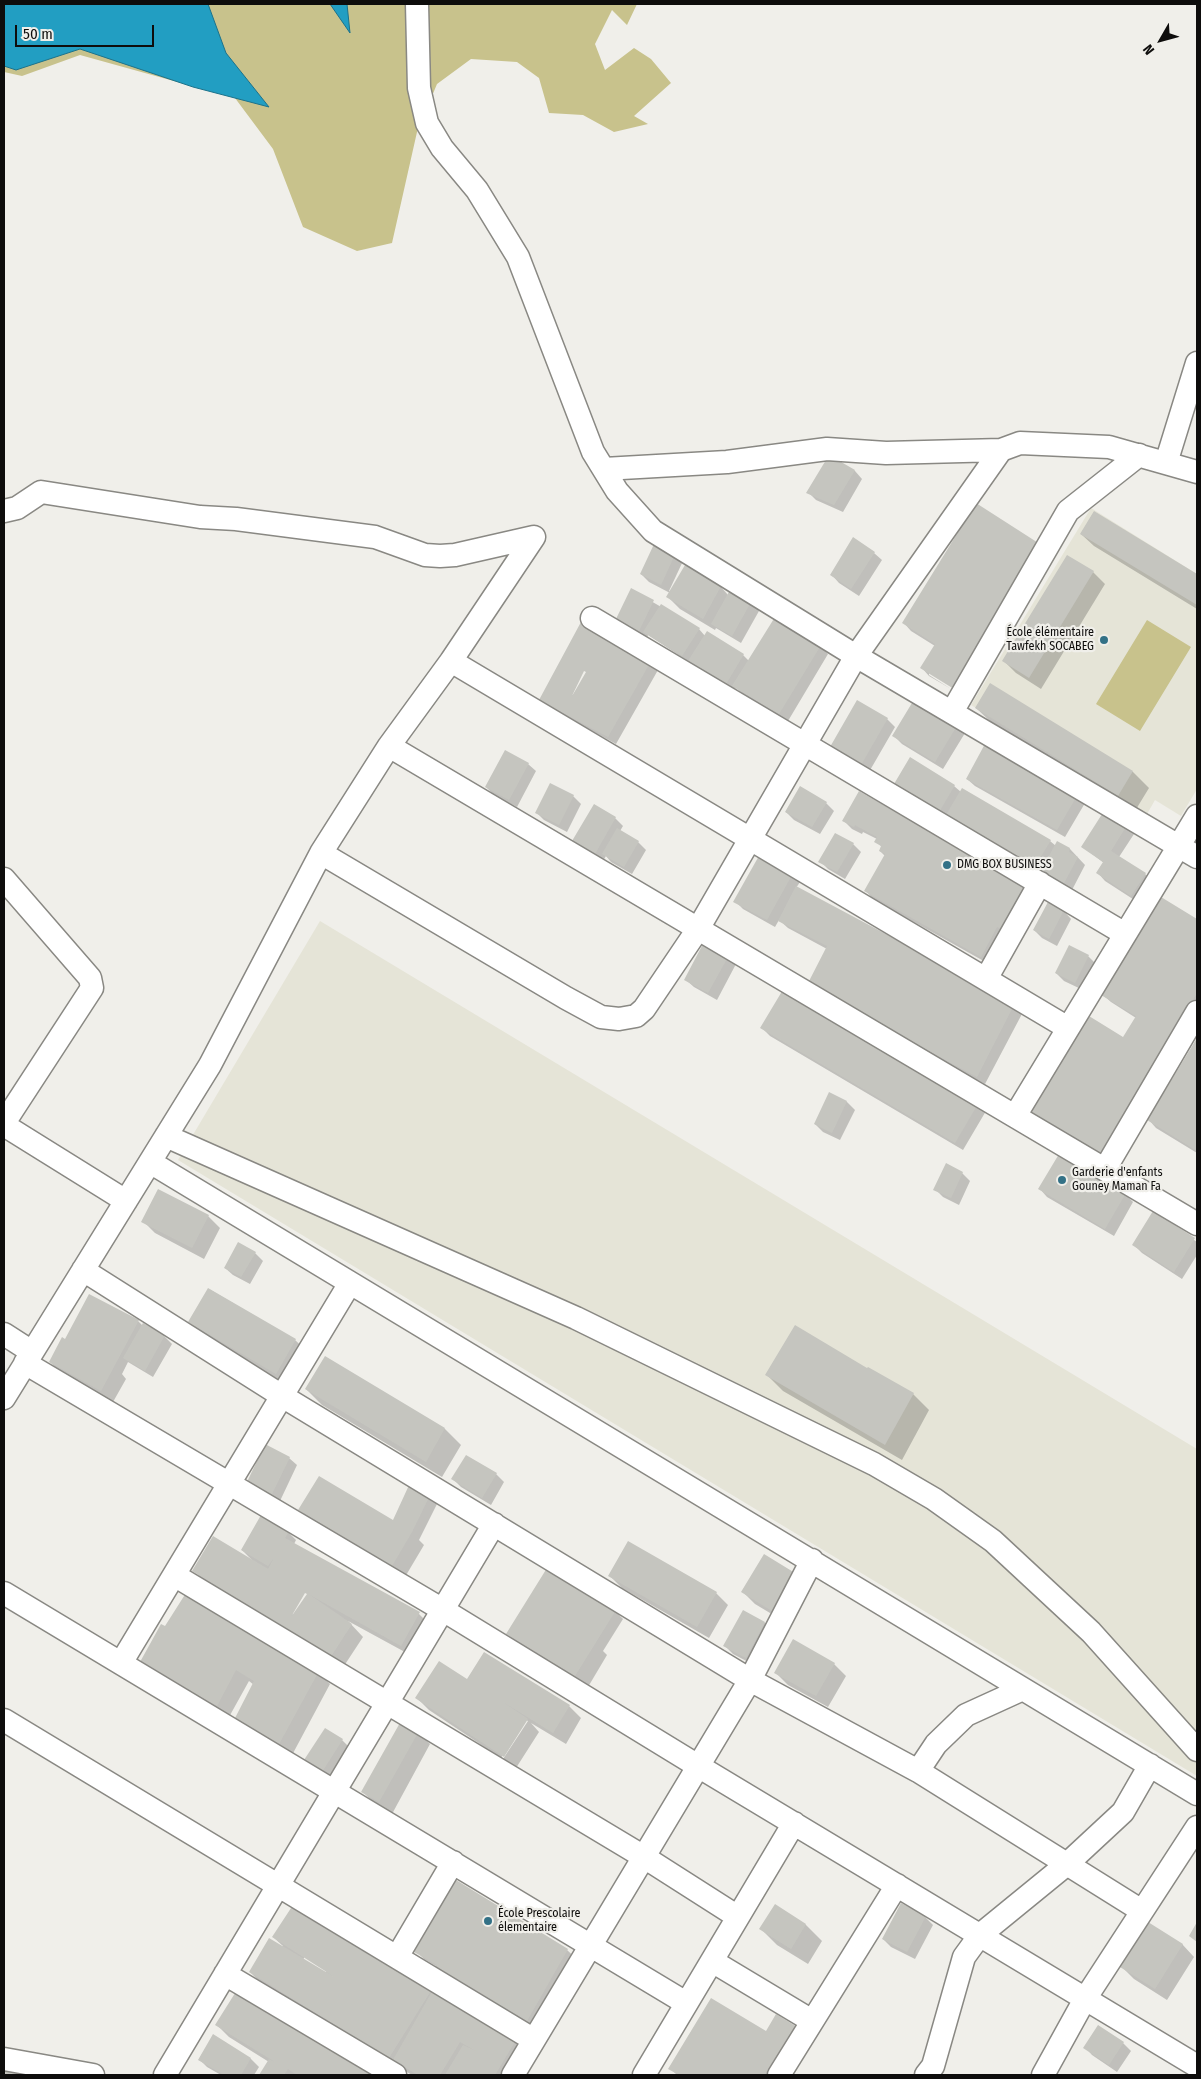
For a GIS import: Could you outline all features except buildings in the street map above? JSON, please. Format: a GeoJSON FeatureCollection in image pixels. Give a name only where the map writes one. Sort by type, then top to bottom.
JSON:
{"type":"FeatureCollection","features":[{"type":"Feature","properties":{"kind":"street"},"geometry":{"type":"LineString","coordinates":[[417,4],[419,88],[427,123],[442,148],[478,190],[518,257],[593,452],[617,491],[653,531],[856,656],[1188,851]]}},
{"type":"Feature","properties":{"kind":"street"},"geometry":{"type":"LineString","coordinates":[[1166,462],[1197,363]]}},
{"type":"Feature","properties":{"kind":"street"},"geometry":{"type":"LineString","coordinates":[[604,469],[727,462],[827,449],[886,453],[1002,450],[1020,443],[1109,447],[1197,472]]}},
{"type":"Feature","properties":{"kind":"street"},"geometry":{"type":"LineString","coordinates":[[321,852],[566,998],[602,1017],[619,1019],[636,1016],[644,1009],[698,928],[856,656],[1002,450]]}},
{"type":"Feature","properties":{"kind":"street"},"geometry":{"type":"LineString","coordinates":[[952,712],[1068,512],[1139,455]]}},
{"type":"Feature","properties":{"kind":"street"},"geometry":{"type":"LineString","coordinates":[[4,511],[17,508],[41,492],[200,517],[236,519],[375,537],[425,555],[440,556],[455,555],[534,537],[451,661],[389,746],[321,852],[210,1065],[4,1398]]}},
{"type":"Feature","properties":{"kind":"street"},"geometry":{"type":"LineString","coordinates":[[592,618],[1125,934]]}},
{"type":"Feature","properties":{"kind":"street"},"geometry":{"type":"LineString","coordinates":[[451,661],[1068,1028]]}},
{"type":"Feature","properties":{"kind":"street"},"geometry":{"type":"LineString","coordinates":[[389,746],[1105,1169],[1196,1220]]}},
{"type":"Feature","properties":{"kind":"street"},"geometry":{"type":"LineString","coordinates":[[1015,1116],[1125,934],[1188,851],[1197,816]]}},
{"type":"Feature","properties":{"kind":"street"},"geometry":{"type":"LineString","coordinates":[[4,879],[90,978],[92,988],[4,1124],[126,1200]]}},
{"type":"Feature","properties":{"kind":"street"},"geometry":{"type":"LineString","coordinates":[[986,979],[1040,884]]}},
{"type":"Feature","properties":{"kind":"street"},"geometry":{"type":"LineString","coordinates":[[1105,1169],[1197,1012]]}},
{"type":"Feature","properties":{"kind":"street"},"geometry":{"type":"LineString","coordinates":[[166,1136],[576,1318],[874,1464],[934,1499],[993,1541],[1091,1632],[1197,1750]]}},
{"type":"Feature","properties":{"kind":"street"},"geometry":{"type":"LineString","coordinates":[[150,1162],[1197,1794]]}},
{"type":"Feature","properties":{"kind":"street"},"geometry":{"type":"LineString","coordinates":[[83,1270],[282,1396],[750,1680],[918,1771],[1142,1911]]}},
{"type":"Feature","properties":{"kind":"street"},"geometry":{"type":"LineString","coordinates":[[121,1663],[350,1283]]}},
{"type":"Feature","properties":{"kind":"street"},"geometry":{"type":"LineString","coordinates":[[4,1334],[29,1357],[229,1485],[443,1610],[698,1766],[1197,2066]]}},
{"type":"Feature","properties":{"kind":"street"},"geometry":{"type":"LineString","coordinates":[[165,2075],[494,1524]]}},
{"type":"Feature","properties":{"kind":"street"},"geometry":{"type":"LineString","coordinates":[[513,2075],[750,1680],[812,1560]]}},
{"type":"Feature","properties":{"kind":"street"},"geometry":{"type":"LineString","coordinates":[[174,1575],[644,1857],[738,1917]]}},
{"type":"Feature","properties":{"kind":"street"},"geometry":{"type":"LineString","coordinates":[[4,1592],[686,2003]]}},
{"type":"Feature","properties":{"kind":"street"},"geometry":{"type":"LineString","coordinates":[[918,1771],[936,1744],[966,1715],[1023,1689]]}},
{"type":"Feature","properties":{"kind":"street"},"geometry":{"type":"LineString","coordinates":[[4,1720],[534,2040]]}},
{"type":"Feature","properties":{"kind":"street"},"geometry":{"type":"LineString","coordinates":[[926,2075],[933,2066],[964,1957],[980,1936],[1067,1864],[1123,1812],[1150,1765]]}},
{"type":"Feature","properties":{"kind":"street"},"geometry":{"type":"LineString","coordinates":[[644,2075],[794,1823]]}},
{"type":"Feature","properties":{"kind":"street"},"geometry":{"type":"LineString","coordinates":[[1043,2075],[1085,1998],[1197,1827]]}},
{"type":"Feature","properties":{"kind":"street"},"geometry":{"type":"LineString","coordinates":[[397,1957],[453,1862]]}},
{"type":"Feature","properties":{"kind":"street"},"geometry":{"type":"LineString","coordinates":[[779,2075],[896,1885]]}},
{"type":"Feature","properties":{"kind":"street"},"geometry":{"type":"LineString","coordinates":[[712,1960],[812,2021]]}},
{"type":"Feature","properties":{"kind":"street"},"geometry":{"type":"LineString","coordinates":[[225,1974],[395,2075]]}},
{"type":"Feature","properties":{"kind":"street"},"geometry":{"type":"LineString","coordinates":[[4,2059],[93,2075]]}},
{"type":"Feature","properties":{"kind":"shaded area"},"geometry":{"type":"Polygon","coordinates":[[[4,4],[637,4],[627,25],[612,10],[595,44],[605,70],[634,48],[651,59],[671,83],[634,116],[648,124],[614,132],[583,115],[549,113],[539,78],[517,62],[471,59],[437,84],[417,132],[392,243],[357,251],[303,227],[273,149],[235,98],[80,55],[22,76],[4,72],[4,4]]]}},
{"type":"Feature","properties":{"kind":"shaded area","name":"École élémentaire Tawfekh SOCABEG"},"geometry":{"type":"Polygon","coordinates":[[[1091,508],[1197,574],[1197,789],[1181,816],[1155,800],[1147,814],[971,705],[1091,508]]]}},
{"type":"Feature","properties":{"kind":"shaded area"},"geometry":{"type":"Polygon","coordinates":[[[1147,620],[1191,647],[1140,731],[1096,704],[1147,620]]]}},
{"type":"Feature","properties":{"kind":"shaded area"},"geometry":{"type":"Polygon","coordinates":[[[320,921],[1197,1449],[1197,1776],[178,1160],[320,921]]]}},
{"type":"Feature","properties":{"kind":"water"},"geometry":{"type":"Polygon","coordinates":[[[4,4],[208,4],[226,53],[269,107],[193,87],[80,49],[16,70],[4,66],[4,4]]]}},
{"type":"Feature","properties":{"kind":"water"},"geometry":{"type":"Polygon","coordinates":[[[330,4],[347,4],[350,33],[330,4]]]}},
{"type":"Feature","properties":{"kind":"place","name":"École élémentaire Tawfekh SOCABEG"},"geometry":{"type":"Point","coordinates":[1104,640]}},
{"type":"Feature","properties":{"kind":"place","name":"DMG BOX BUSINESS"},"geometry":{"type":"Point","coordinates":[947,865]}},
{"type":"Feature","properties":{"kind":"place","name":"Garderie d'enfants Gouney Maman Fa"},"geometry":{"type":"Point","coordinates":[1062,1180]}},
{"type":"Feature","properties":{"kind":"place","name":"École Prescolaire élementaire"},"geometry":{"type":"Point","coordinates":[488,1921]}}]}
